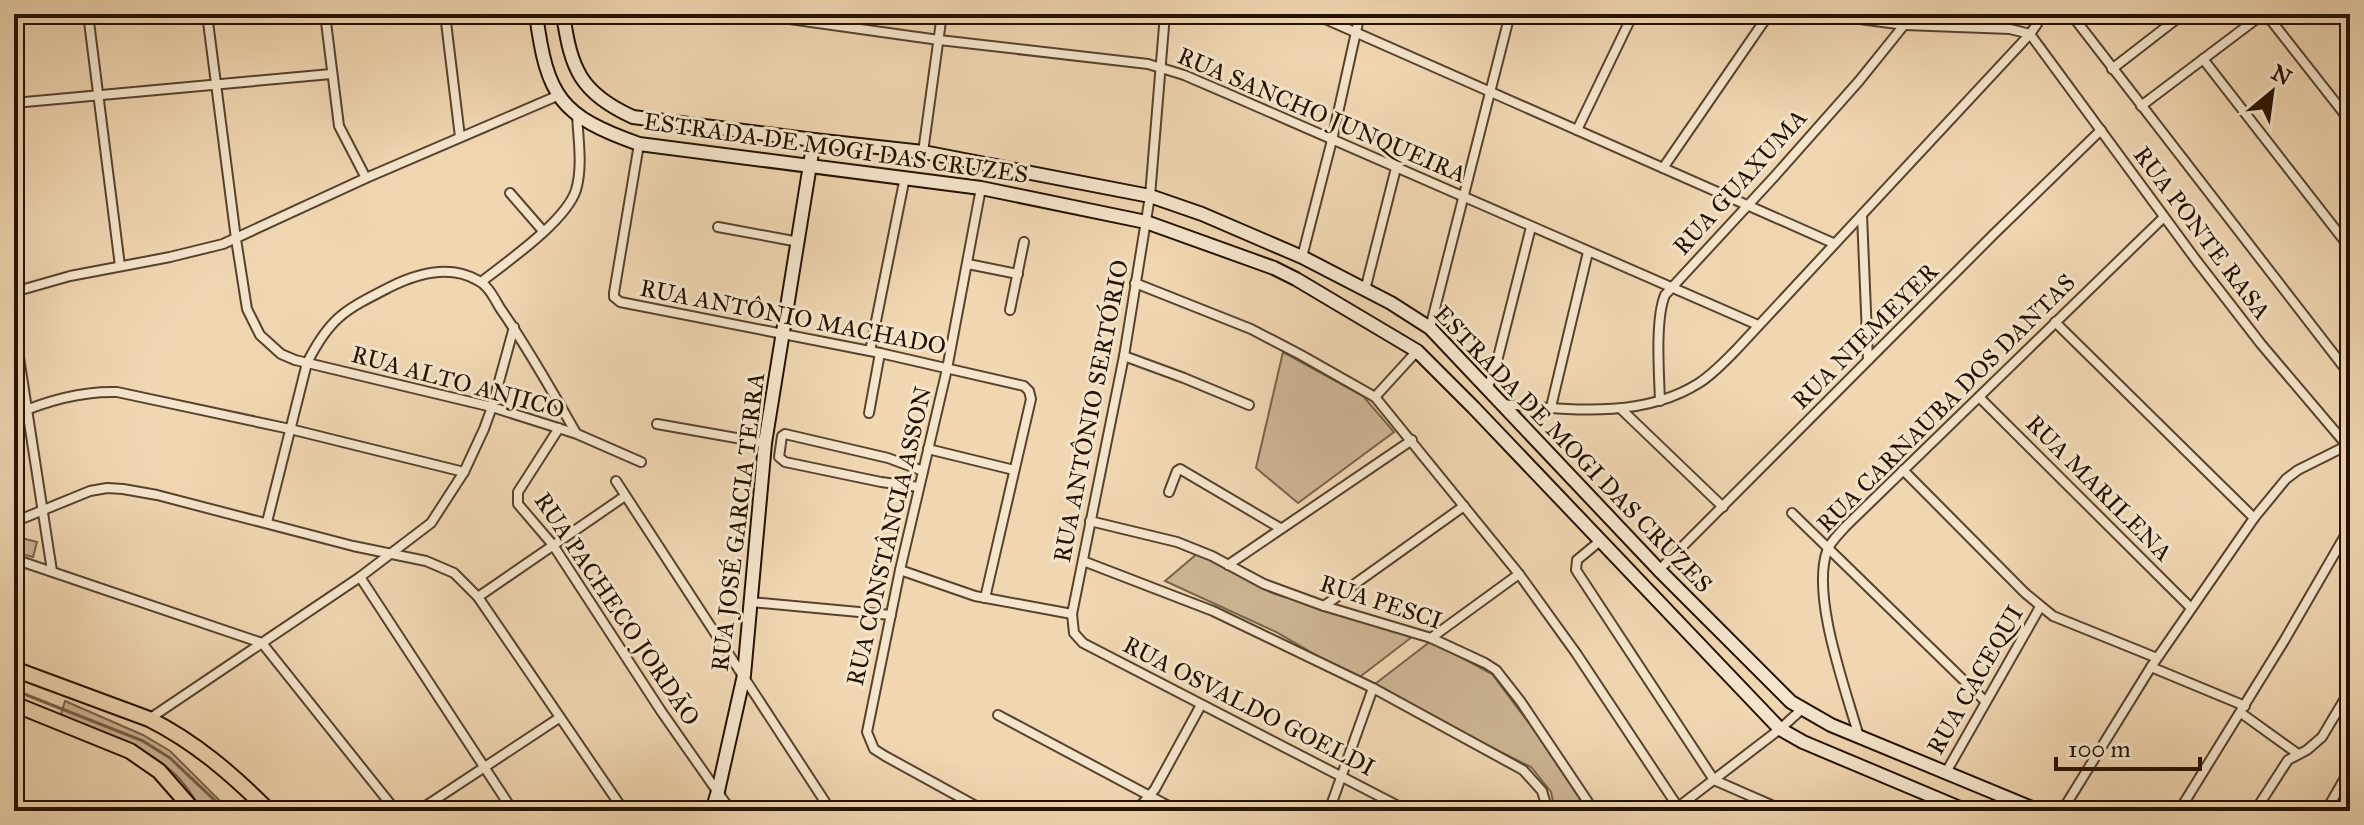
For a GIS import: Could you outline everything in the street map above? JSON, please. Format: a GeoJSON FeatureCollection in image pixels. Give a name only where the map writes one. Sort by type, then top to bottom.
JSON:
{"type":"FeatureCollection","features":[{"type":"Feature","properties":{"kind":"main road"},"geometry":{"type":"LineString","coordinates":[[536,14],[542,56],[557,96]]}},
{"type":"Feature","properties":{"kind":"main road","name":"ESTRADA DE MOGI DAS CRUZES"},"geometry":{"type":"LineString","coordinates":[[563,14],[569,52],[581,79],[606,103],[633,117],[923,152],[1150,196],[1202,214],[1302,257],[1408,313],[1430,328],[1659,570],[1801,710],[1945,774],[2039,811]]}},
{"type":"Feature","properties":{"kind":"main road","name":"ESTRADA DE MOGI DAS CRUZES"},"geometry":{"type":"LineString","coordinates":[[557,96],[600,129],[639,144],[981,188],[1146,222],[1296,279],[1417,351],[1780,729],[1803,742],[1967,811]]}},
{"type":"Feature","properties":{"kind":"main road","name":"RUA JOSÉ GARCIA TERRA"},"geometry":{"type":"LineString","coordinates":[[712,811],[744,675],[765,443],[814,140]]}},
{"type":"Feature","properties":{"kind":"main road"},"geometry":{"type":"LineString","coordinates":[[14,669],[149,719],[183,737],[234,776],[269,811]]}},
{"type":"Feature","properties":{"kind":"main road"},"geometry":{"type":"LineString","coordinates":[[14,704],[130,751],[159,771],[194,811]]}},
{"type":"Feature","properties":{"kind":"street"},"geometry":{"type":"LineString","coordinates":[[88,14],[120,266]]}},
{"type":"Feature","properties":{"kind":"street","name":"RUA ALTO ANJICO"},"geometry":{"type":"LineString","coordinates":[[207,14],[247,309],[260,335],[281,354],[307,363],[492,407],[577,434],[641,462]]}},
{"type":"Feature","properties":{"kind":"street"},"geometry":{"type":"LineString","coordinates":[[325,14],[339,126],[366,178]]}},
{"type":"Feature","properties":{"kind":"street"},"geometry":{"type":"LineString","coordinates":[[445,14],[460,137]]}},
{"type":"Feature","properties":{"kind":"street","name":"RUA SANCHO JUNQUEIRA"},"geometry":{"type":"LineString","coordinates":[[753,14],[1160,67],[1758,325]]}},
{"type":"Feature","properties":{"kind":"street"},"geometry":{"type":"LineString","coordinates":[[923,152],[942,14]]}},
{"type":"Feature","properties":{"kind":"street","name":"RUA ANTÔNIO SERTÓRIO"},"geometry":{"type":"LineString","coordinates":[[1074,633],[1072,614],[1124,356],[1150,196],[1165,14]]}},
{"type":"Feature","properties":{"kind":"street"},"geometry":{"type":"LineString","coordinates":[[1314,14],[1833,243]]}},
{"type":"Feature","properties":{"kind":"street"},"geometry":{"type":"LineString","coordinates":[[1302,257],[1360,14]]}},
{"type":"Feature","properties":{"kind":"street"},"geometry":{"type":"LineString","coordinates":[[1430,328],[1510,14]]}},
{"type":"Feature","properties":{"kind":"street"},"geometry":{"type":"LineString","coordinates":[[1577,130],[1633,14]]}},
{"type":"Feature","properties":{"kind":"street"},"geometry":{"type":"LineString","coordinates":[[1663,168],[1769,14]]}},
{"type":"Feature","properties":{"kind":"street"},"geometry":{"type":"LineString","coordinates":[[1822,14],[1905,25],[2010,29],[2030,34]]}},
{"type":"Feature","properties":{"kind":"street","name":"RUA GUAXUMA"},"geometry":{"type":"LineString","coordinates":[[1660,401],[1662,300],[1859,81],[1913,14]]}},
{"type":"Feature","properties":{"kind":"street"},"geometry":{"type":"LineString","coordinates":[[2037,24],[2040,14]]}},
{"type":"Feature","properties":{"kind":"street"},"geometry":{"type":"LineString","coordinates":[[1499,403],[1621,409],[1660,401],[1688,390],[1707,378],[2047,14]]}},
{"type":"Feature","properties":{"kind":"street"},"geometry":{"type":"LineString","coordinates":[[2071,14],[2350,375]]}},
{"type":"Feature","properties":{"kind":"street"},"geometry":{"type":"LineString","coordinates":[[2112,69],[2183,14]]}},
{"type":"Feature","properties":{"kind":"street"},"geometry":{"type":"LineString","coordinates":[[2141,106],[2264,14],[2350,121]]}},
{"type":"Feature","properties":{"kind":"street","name":"RUA PONTE RASA"},"geometry":{"type":"LineString","coordinates":[[2030,34],[2261,344],[2349,446]]}},
{"type":"Feature","properties":{"kind":"street"},"geometry":{"type":"LineString","coordinates":[[2203,59],[2350,248]]}},
{"type":"Feature","properties":{"kind":"street"},"geometry":{"type":"LineString","coordinates":[[14,103],[331,74]]}},
{"type":"Feature","properties":{"kind":"street"},"geometry":{"type":"LineString","coordinates":[[14,292],[50,280],[202,250],[236,239],[366,178],[557,96]]}},
{"type":"Feature","properties":{"kind":"street"},"geometry":{"type":"LineString","coordinates":[[481,282],[567,208],[575,192],[579,168],[577,114]]}},
{"type":"Feature","properties":{"kind":"street","name":"RUA NIEMEYER"},"geometry":{"type":"LineString","coordinates":[[1659,570],[2101,130]]}},
{"type":"Feature","properties":{"kind":"street","name":"RUA ANTÔNIO MACHADO"},"geometry":{"type":"LineString","coordinates":[[639,144],[614,297],[625,303],[880,353],[1024,386],[1031,399],[1014,470]]}},
{"type":"Feature","properties":{"kind":"street"},"geometry":{"type":"LineString","coordinates":[[1365,290],[1396,168]]}},
{"type":"Feature","properties":{"kind":"street"},"geometry":{"type":"LineString","coordinates":[[870,351],[905,177]]}},
{"type":"Feature","properties":{"kind":"street","name":"RUA CONSTÂNCIA ASSON"},"geometry":{"type":"LineString","coordinates":[[981,188],[947,369],[867,727],[874,749],[985,811]]}},
{"type":"Feature","properties":{"kind":"street"},"geometry":{"type":"LineString","coordinates":[[510,193],[543,231]]}},
{"type":"Feature","properties":{"kind":"street"},"geometry":{"type":"LineString","coordinates":[[1862,215],[1868,360]]}},
{"type":"Feature","properties":{"kind":"street","name":"RUA CARNAUBA DOS DANTAS"},"geometry":{"type":"LineString","coordinates":[[1859,737],[1824,610],[1822,573],[1827,548],[2164,217]]}},
{"type":"Feature","properties":{"kind":"street"},"geometry":{"type":"LineString","coordinates":[[718,227],[799,242]]}},
{"type":"Feature","properties":{"kind":"street"},"geometry":{"type":"LineString","coordinates":[[1487,389],[1495,369],[1531,227]]}},
{"type":"Feature","properties":{"kind":"street"},"geometry":{"type":"LineString","coordinates":[[1010,310],[1024,242]]}},
{"type":"Feature","properties":{"kind":"street"},"geometry":{"type":"LineString","coordinates":[[1551,407],[1588,252]]}},
{"type":"Feature","properties":{"kind":"street"},"geometry":{"type":"LineString","coordinates":[[968,264],[1018,274]]}},
{"type":"Feature","properties":{"kind":"street"},"geometry":{"type":"LineString","coordinates":[[267,522],[307,363],[319,340],[351,306],[407,279],[435,272],[466,275],[481,282],[514,327],[577,434]]}},
{"type":"Feature","properties":{"kind":"street"},"geometry":{"type":"LineString","coordinates":[[1135,283],[1251,329],[1375,397],[1519,574],[1576,653],[1676,809],[1801,710]]}},
{"type":"Feature","properties":{"kind":"street"},"geometry":{"type":"LineString","coordinates":[[2055,322],[2254,518]]}},
{"type":"Feature","properties":{"kind":"street"},"geometry":{"type":"LineString","coordinates":[[14,325],[52,571]]}},
{"type":"Feature","properties":{"kind":"street"},"geometry":{"type":"LineString","coordinates":[[149,719],[360,577],[431,523],[464,472],[492,407],[514,327]]}},
{"type":"Feature","properties":{"kind":"street"},"geometry":{"type":"LineString","coordinates":[[1375,397],[1417,351]]}},
{"type":"Feature","properties":{"kind":"street"},"geometry":{"type":"LineString","coordinates":[[869,413],[880,353]]}},
{"type":"Feature","properties":{"kind":"street"},"geometry":{"type":"LineString","coordinates":[[1124,356],[1249,405]]}},
{"type":"Feature","properties":{"kind":"street"},"geometry":{"type":"LineString","coordinates":[[14,415],[92,393],[117,392],[290,429],[464,472]]}},
{"type":"Feature","properties":{"kind":"street","name":"RUA MARILENA"},"geometry":{"type":"LineString","coordinates":[[1979,397],[2190,607]]}},
{"type":"Feature","properties":{"kind":"street"},"geometry":{"type":"LineString","coordinates":[[1621,409],[1723,507]]}},
{"type":"Feature","properties":{"kind":"street"},"geometry":{"type":"LineString","coordinates":[[657,424],[765,443]]}},
{"type":"Feature","properties":{"kind":"street","name":"RUA PACHECO JORDÃO"},"geometry":{"type":"LineString","coordinates":[[559,428],[518,492],[518,504],[553,545],[661,711],[731,811]]}},
{"type":"Feature","properties":{"kind":"street"},"geometry":{"type":"LineString","coordinates":[[919,487],[785,462],[779,457],[782,436],[785,434],[888,458],[923,471]]}},
{"type":"Feature","properties":{"kind":"street"},"geometry":{"type":"LineString","coordinates":[[1228,565],[1412,440]]}},
{"type":"Feature","properties":{"kind":"street"},"geometry":{"type":"LineString","coordinates":[[2062,811],[2190,607],[2254,518],[2286,479],[2298,470],[2349,446]]}},
{"type":"Feature","properties":{"kind":"street"},"geometry":{"type":"LineString","coordinates":[[928,449],[1014,470],[985,598]]}},
{"type":"Feature","properties":{"kind":"street"},"geometry":{"type":"LineString","coordinates":[[1169,492],[1180,469],[1280,528]]}},
{"type":"Feature","properties":{"kind":"street"},"geometry":{"type":"LineString","coordinates":[[1903,470],[2040,607],[2053,616],[2157,658]]}},
{"type":"Feature","properties":{"kind":"street"},"geometry":{"type":"LineString","coordinates":[[616,481],[831,811]]}},
{"type":"Feature","properties":{"kind":"street"},"geometry":{"type":"LineString","coordinates":[[14,522],[43,508],[107,488],[157,495],[441,566],[466,583],[478,597],[624,811]]}},
{"type":"Feature","properties":{"kind":"street"},"geometry":{"type":"LineString","coordinates":[[478,597],[625,496]]}},
{"type":"Feature","properties":{"kind":"street"},"geometry":{"type":"LineString","coordinates":[[1324,606],[1464,506]]}},
{"type":"Feature","properties":{"kind":"street"},"geometry":{"type":"LineString","coordinates":[[1792,513],[1985,701]]}},
{"type":"Feature","properties":{"kind":"street","name":"RUA PESCI"},"geometry":{"type":"LineString","coordinates":[[1090,521],[1177,542],[1264,584],[1324,606],[1431,638],[1496,670],[1594,811]]}},
{"type":"Feature","properties":{"kind":"street"},"geometry":{"type":"LineString","coordinates":[[2179,811],[2243,710],[2350,527]]}},
{"type":"Feature","properties":{"kind":"street"},"geometry":{"type":"LineString","coordinates":[[1600,541],[1577,560],[1576,570],[1714,780],[1785,811]]}},
{"type":"Feature","properties":{"kind":"street"},"geometry":{"type":"LineString","coordinates":[[14,559],[262,643],[396,811]]}},
{"type":"Feature","properties":{"kind":"street"},"geometry":{"type":"LineString","coordinates":[[1083,561],[1213,611],[1373,688],[1523,770],[1542,791],[1548,811]]}},
{"type":"Feature","properties":{"kind":"street"},"geometry":{"type":"LineString","coordinates":[[900,570],[985,598],[1072,614]]}},
{"type":"Feature","properties":{"kind":"street"},"geometry":{"type":"LineString","coordinates":[[1431,638],[1519,574]]}},
{"type":"Feature","properties":{"kind":"street"},"geometry":{"type":"LineString","coordinates":[[360,577],[513,811]]}},
{"type":"Feature","properties":{"kind":"street"},"geometry":{"type":"LineString","coordinates":[[751,602],[891,615]]}},
{"type":"Feature","properties":{"kind":"street","name":"RUA CACEQUI"},"geometry":{"type":"LineString","coordinates":[[1945,774],[2040,607]]}},
{"type":"Feature","properties":{"kind":"street","name":"RUA OSVALDO GOELDI"},"geometry":{"type":"LineString","coordinates":[[1074,633],[1083,643],[1408,811]]}},
{"type":"Feature","properties":{"kind":"street"},"geometry":{"type":"LineString","coordinates":[[2151,667],[2243,710],[2298,754]]}},
{"type":"Feature","properties":{"kind":"street"},"geometry":{"type":"LineString","coordinates":[[1329,811],[1373,688]]}},
{"type":"Feature","properties":{"kind":"street"},"geometry":{"type":"LineString","coordinates":[[2255,811],[2288,760],[2315,745],[2322,737],[2350,690]]}},
{"type":"Feature","properties":{"kind":"street"},"geometry":{"type":"LineString","coordinates":[[1136,811],[1150,797],[1201,705]]}},
{"type":"Feature","properties":{"kind":"street"},"geometry":{"type":"LineString","coordinates":[[998,715],[1178,811]]}},
{"type":"Feature","properties":{"kind":"street"},"geometry":{"type":"LineString","coordinates":[[418,811],[559,718]]}},
{"type":"Feature","properties":{"kind":"street"},"geometry":{"type":"LineString","coordinates":[[2326,811],[2349,774]]}},
{"type":"Feature","properties":{"kind":"street"},"geometry":{"type":"LineString","coordinates":[[1927,811],[1933,797]]}},
{"type":"Feature","properties":{"kind":"street"},"geometry":{"type":"LineString","coordinates":[[14,802],[20,811]]}},
{"type":"Feature","properties":{"kind":"shaded area"},"geometry":{"type":"Polygon","coordinates":[[[1283,352],[1363,396],[1394,432],[1298,503],[1256,468],[1283,352]]]}},
{"type":"Feature","properties":{"kind":"shaded area"},"geometry":{"type":"Polygon","coordinates":[[[14,536],[37,542],[33,557],[14,552],[14,536]]]}},
{"type":"Feature","properties":{"kind":"shaded area"},"geometry":{"type":"Polygon","coordinates":[[[1198,553],[1272,593],[1412,637],[1357,679],[1276,632],[1165,581],[1198,553]]]}},
{"type":"Feature","properties":{"kind":"shaded area"},"geometry":{"type":"Polygon","coordinates":[[[1431,641],[1492,674],[1588,811],[1555,811],[1551,792],[1531,767],[1371,687],[1431,641]]]}},
{"type":"Feature","properties":{"kind":"shaded area"},"geometry":{"type":"Polygon","coordinates":[[[65,701],[143,735],[170,751],[230,811],[203,811],[177,776],[151,756],[122,740],[60,717],[65,701]]]}},
{"type":"Feature","properties":{"kind":"waterway"},"geometry":{"type":"LineString","coordinates":[[14,690],[143,741],[170,758],[226,811]]}}]}
